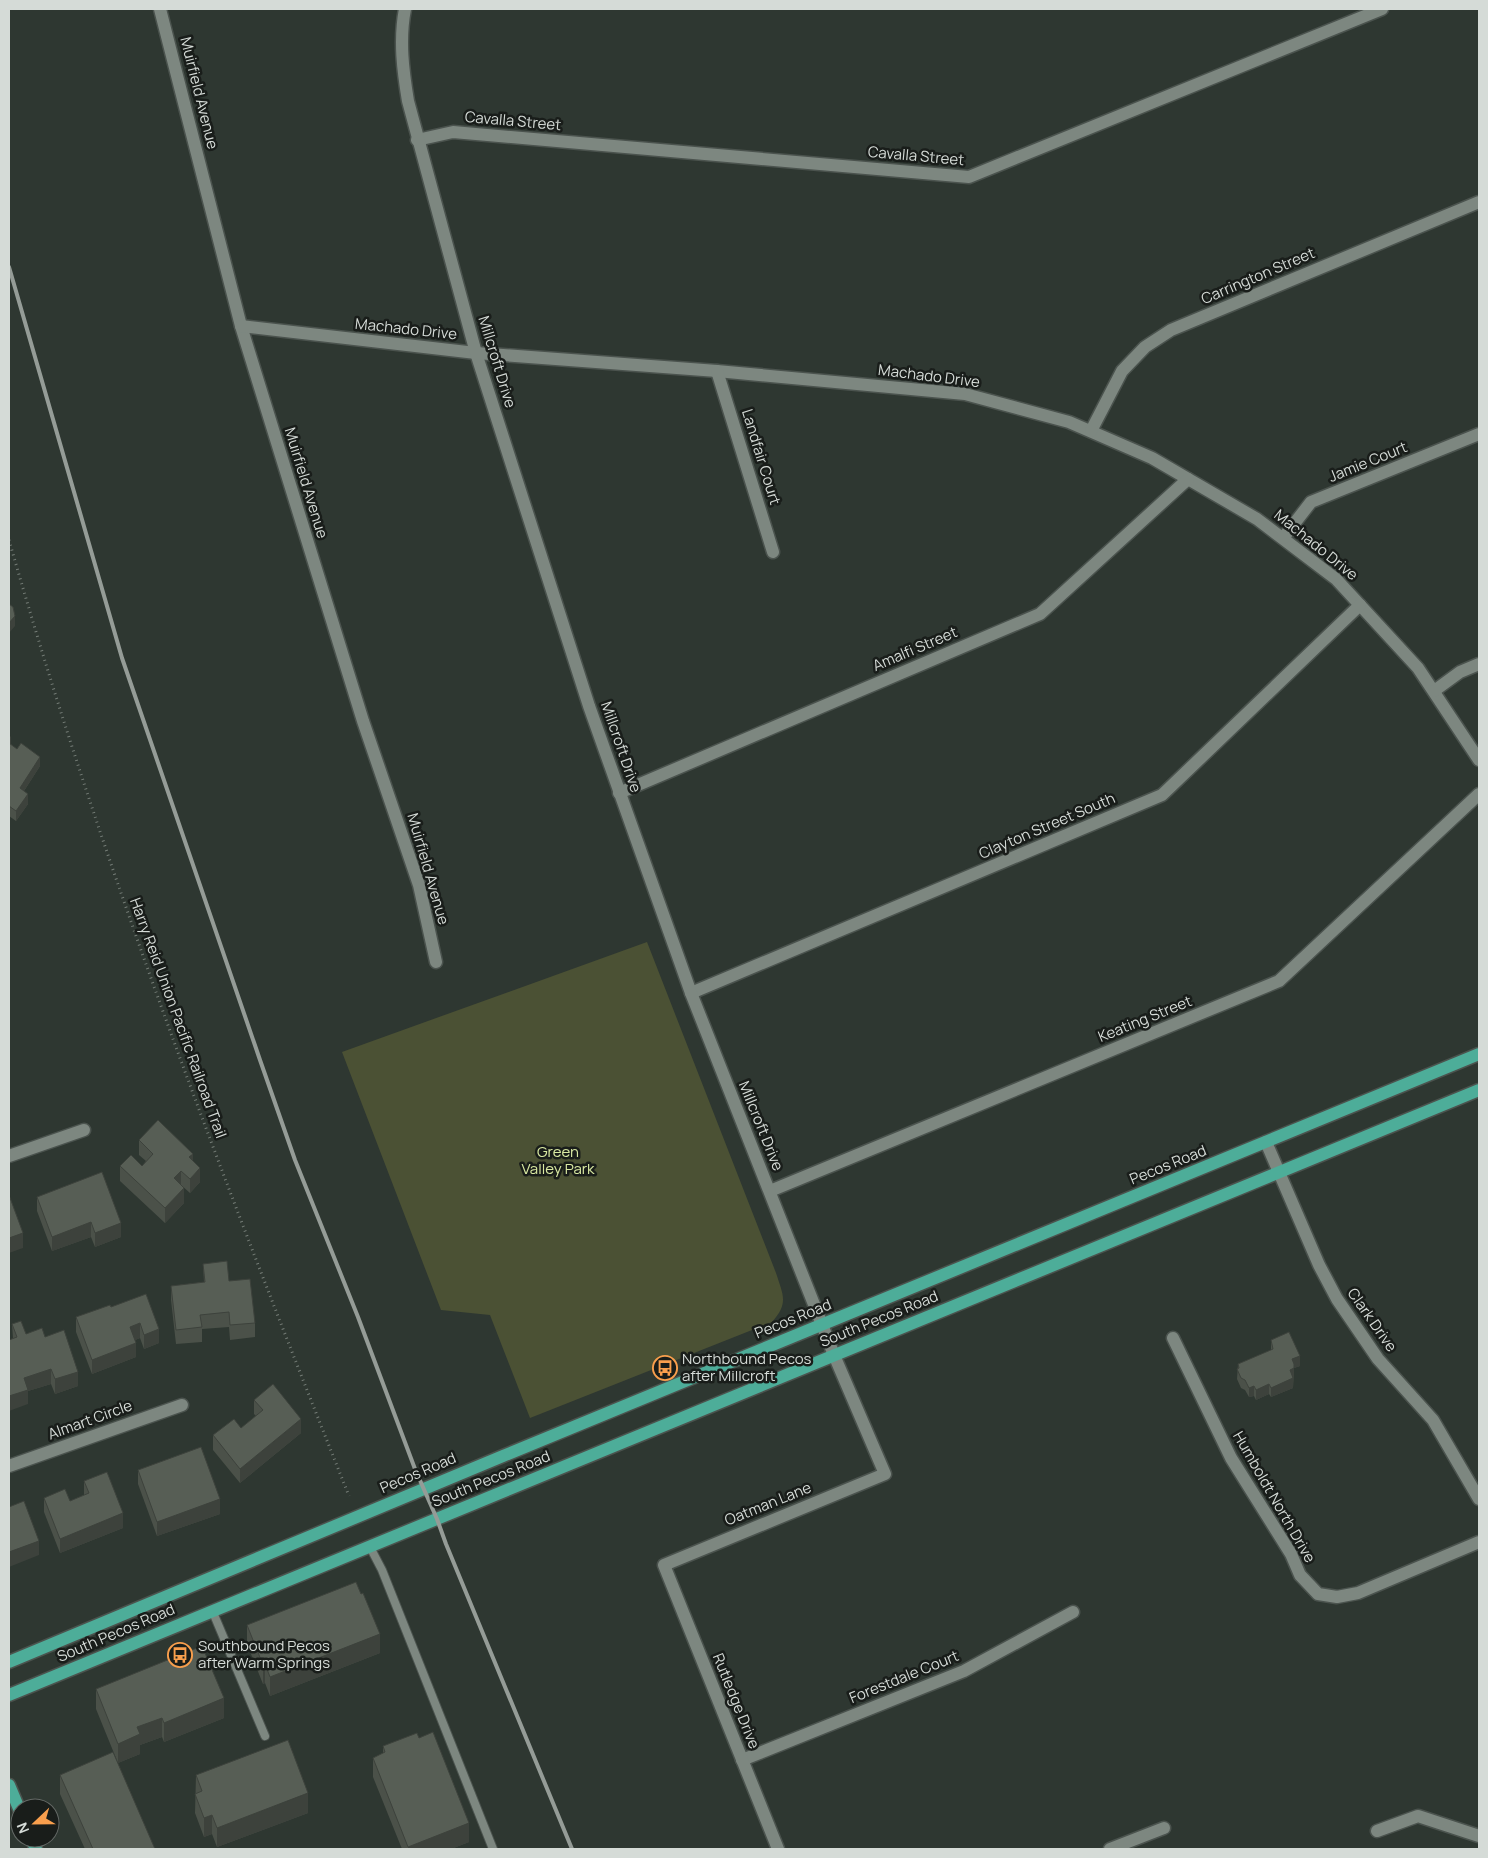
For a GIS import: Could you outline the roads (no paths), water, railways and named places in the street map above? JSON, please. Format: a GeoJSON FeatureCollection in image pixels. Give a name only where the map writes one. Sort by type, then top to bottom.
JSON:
{"type":"FeatureCollection","features":[{"type":"Feature","properties":{"kind":"main road","name":"Pecos Road"},"geometry":{"type":"LineString","coordinates":[[9,1662],[1479,1054]]}},
{"type":"Feature","properties":{"kind":"main road"},"geometry":{"type":"LineString","coordinates":[[1278,1172],[1479,1090]]}},
{"type":"Feature","properties":{"kind":"main road","name":"South Pecos Road"},"geometry":{"type":"LineString","coordinates":[[9,1695],[1278,1172]]}},
{"type":"Feature","properties":{"kind":"main road"},"geometry":{"type":"LineString","coordinates":[[9,1785],[14,1798]]}},
{"type":"Feature","properties":{"kind":"street","name":"Muirfield Avenue"},"geometry":{"type":"LineString","coordinates":[[160,9],[241,326],[363,721],[419,885],[436,962]]}},
{"type":"Feature","properties":{"kind":"street","name":"Millcroft Drive"},"geometry":{"type":"LineString","coordinates":[[405,9],[402,40],[403,71],[417,140],[476,353],[531,529],[619,793],[691,993],[834,1355],[885,1474]]}},
{"type":"Feature","properties":{"kind":"street","name":"Cavalla Street"},"geometry":{"type":"LineString","coordinates":[[417,140],[453,132],[969,177],[1382,9]]}},
{"type":"Feature","properties":{"kind":"street","name":"Carrington Street"},"geometry":{"type":"LineString","coordinates":[[1091,431],[1122,372],[1145,347],[1171,330],[1479,202]]}},
{"type":"Feature","properties":{"kind":"street","name":"Machado Drive"},"geometry":{"type":"LineString","coordinates":[[241,326],[476,353],[717,371],[965,394],[1069,422],[1152,458],[1257,519],[1336,579],[1418,668],[1479,760]]}},
{"type":"Feature","properties":{"kind":"street","name":"Landfair Court"},"geometry":{"type":"LineString","coordinates":[[717,371],[773,552]]}},
{"type":"Feature","properties":{"kind":"street","name":"Jamie Court"},"geometry":{"type":"LineString","coordinates":[[1283,538],[1311,502],[1479,434]]}},
{"type":"Feature","properties":{"kind":"street","name":"Amalfi Street"},"geometry":{"type":"LineString","coordinates":[[619,793],[1040,614],[1188,479]]}},
{"type":"Feature","properties":{"kind":"street","name":"Clayton Street South"},"geometry":{"type":"LineString","coordinates":[[691,993],[1162,795],[1360,605]]}},
{"type":"Feature","properties":{"kind":"street"},"geometry":{"type":"LineString","coordinates":[[1434,691],[1460,672],[1479,664]]}},
{"type":"Feature","properties":{"kind":"street","name":"Keating Street"},"geometry":{"type":"LineString","coordinates":[[770,1191],[1280,982],[1479,794]]}},
{"type":"Feature","properties":{"kind":"street"},"geometry":{"type":"LineString","coordinates":[[9,1156],[84,1130]]}},
{"type":"Feature","properties":{"kind":"street","name":"Clark Drive"},"geometry":{"type":"LineString","coordinates":[[1266,1142],[1319,1265],[1337,1299],[1378,1359],[1433,1420],[1479,1498]]}},
{"type":"Feature","properties":{"kind":"street","name":"Humboldt North Drive"},"geometry":{"type":"LineString","coordinates":[[1173,1338],[1231,1458],[1291,1554],[1300,1576],[1318,1594],[1337,1597],[1358,1593],[1479,1542]]}},
{"type":"Feature","properties":{"kind":"street","name":"Almart Circle"},"geometry":{"type":"LineString","coordinates":[[9,1466],[182,1405]]}},
{"type":"Feature","properties":{"kind":"street","name":"Oatman Lane"},"geometry":{"type":"LineString","coordinates":[[664,1565],[885,1474]]}},
{"type":"Feature","properties":{"kind":"street","name":"Rutledge Drive"},"geometry":{"type":"LineString","coordinates":[[664,1565],[778,1849]]}},
{"type":"Feature","properties":{"kind":"street","name":"Forestdale Court"},"geometry":{"type":"LineString","coordinates":[[742,1760],[964,1671],[1074,1612]]}},
{"type":"Feature","properties":{"kind":"street"},"geometry":{"type":"LineString","coordinates":[[1378,1831],[1418,1816],[1479,1836]]}},
{"type":"Feature","properties":{"kind":"street"},"geometry":{"type":"LineString","coordinates":[[1110,1849],[1164,1828]]}},
{"type":"Feature","properties":{"kind":"lane"},"geometry":{"type":"LineString","coordinates":[[370,1547],[382,1570],[492,1849]]}},
{"type":"Feature","properties":{"kind":"lane"},"geometry":{"type":"LineString","coordinates":[[212,1610],[265,1736]]}},
{"type":"Feature","properties":{"kind":"railway"},"geometry":{"type":"LineString","coordinates":[[9,267],[122,658],[295,1160],[358,1317],[415,1469],[572,1849]]}},
{"type":"Feature","properties":{"kind":"place","name":"Northbound Pecos after Millcroft"},"geometry":{"type":"Point","coordinates":[665,1368]}},
{"type":"Feature","properties":{"kind":"place","name":"Southbound Pecos after Warm Springs"},"geometry":{"type":"Point","coordinates":[180,1655]}},
{"type":"Feature","properties":{"kind":"park label","name":"Green Valley Park"},"geometry":{"type":"Point","coordinates":[558,1160]}}]}
